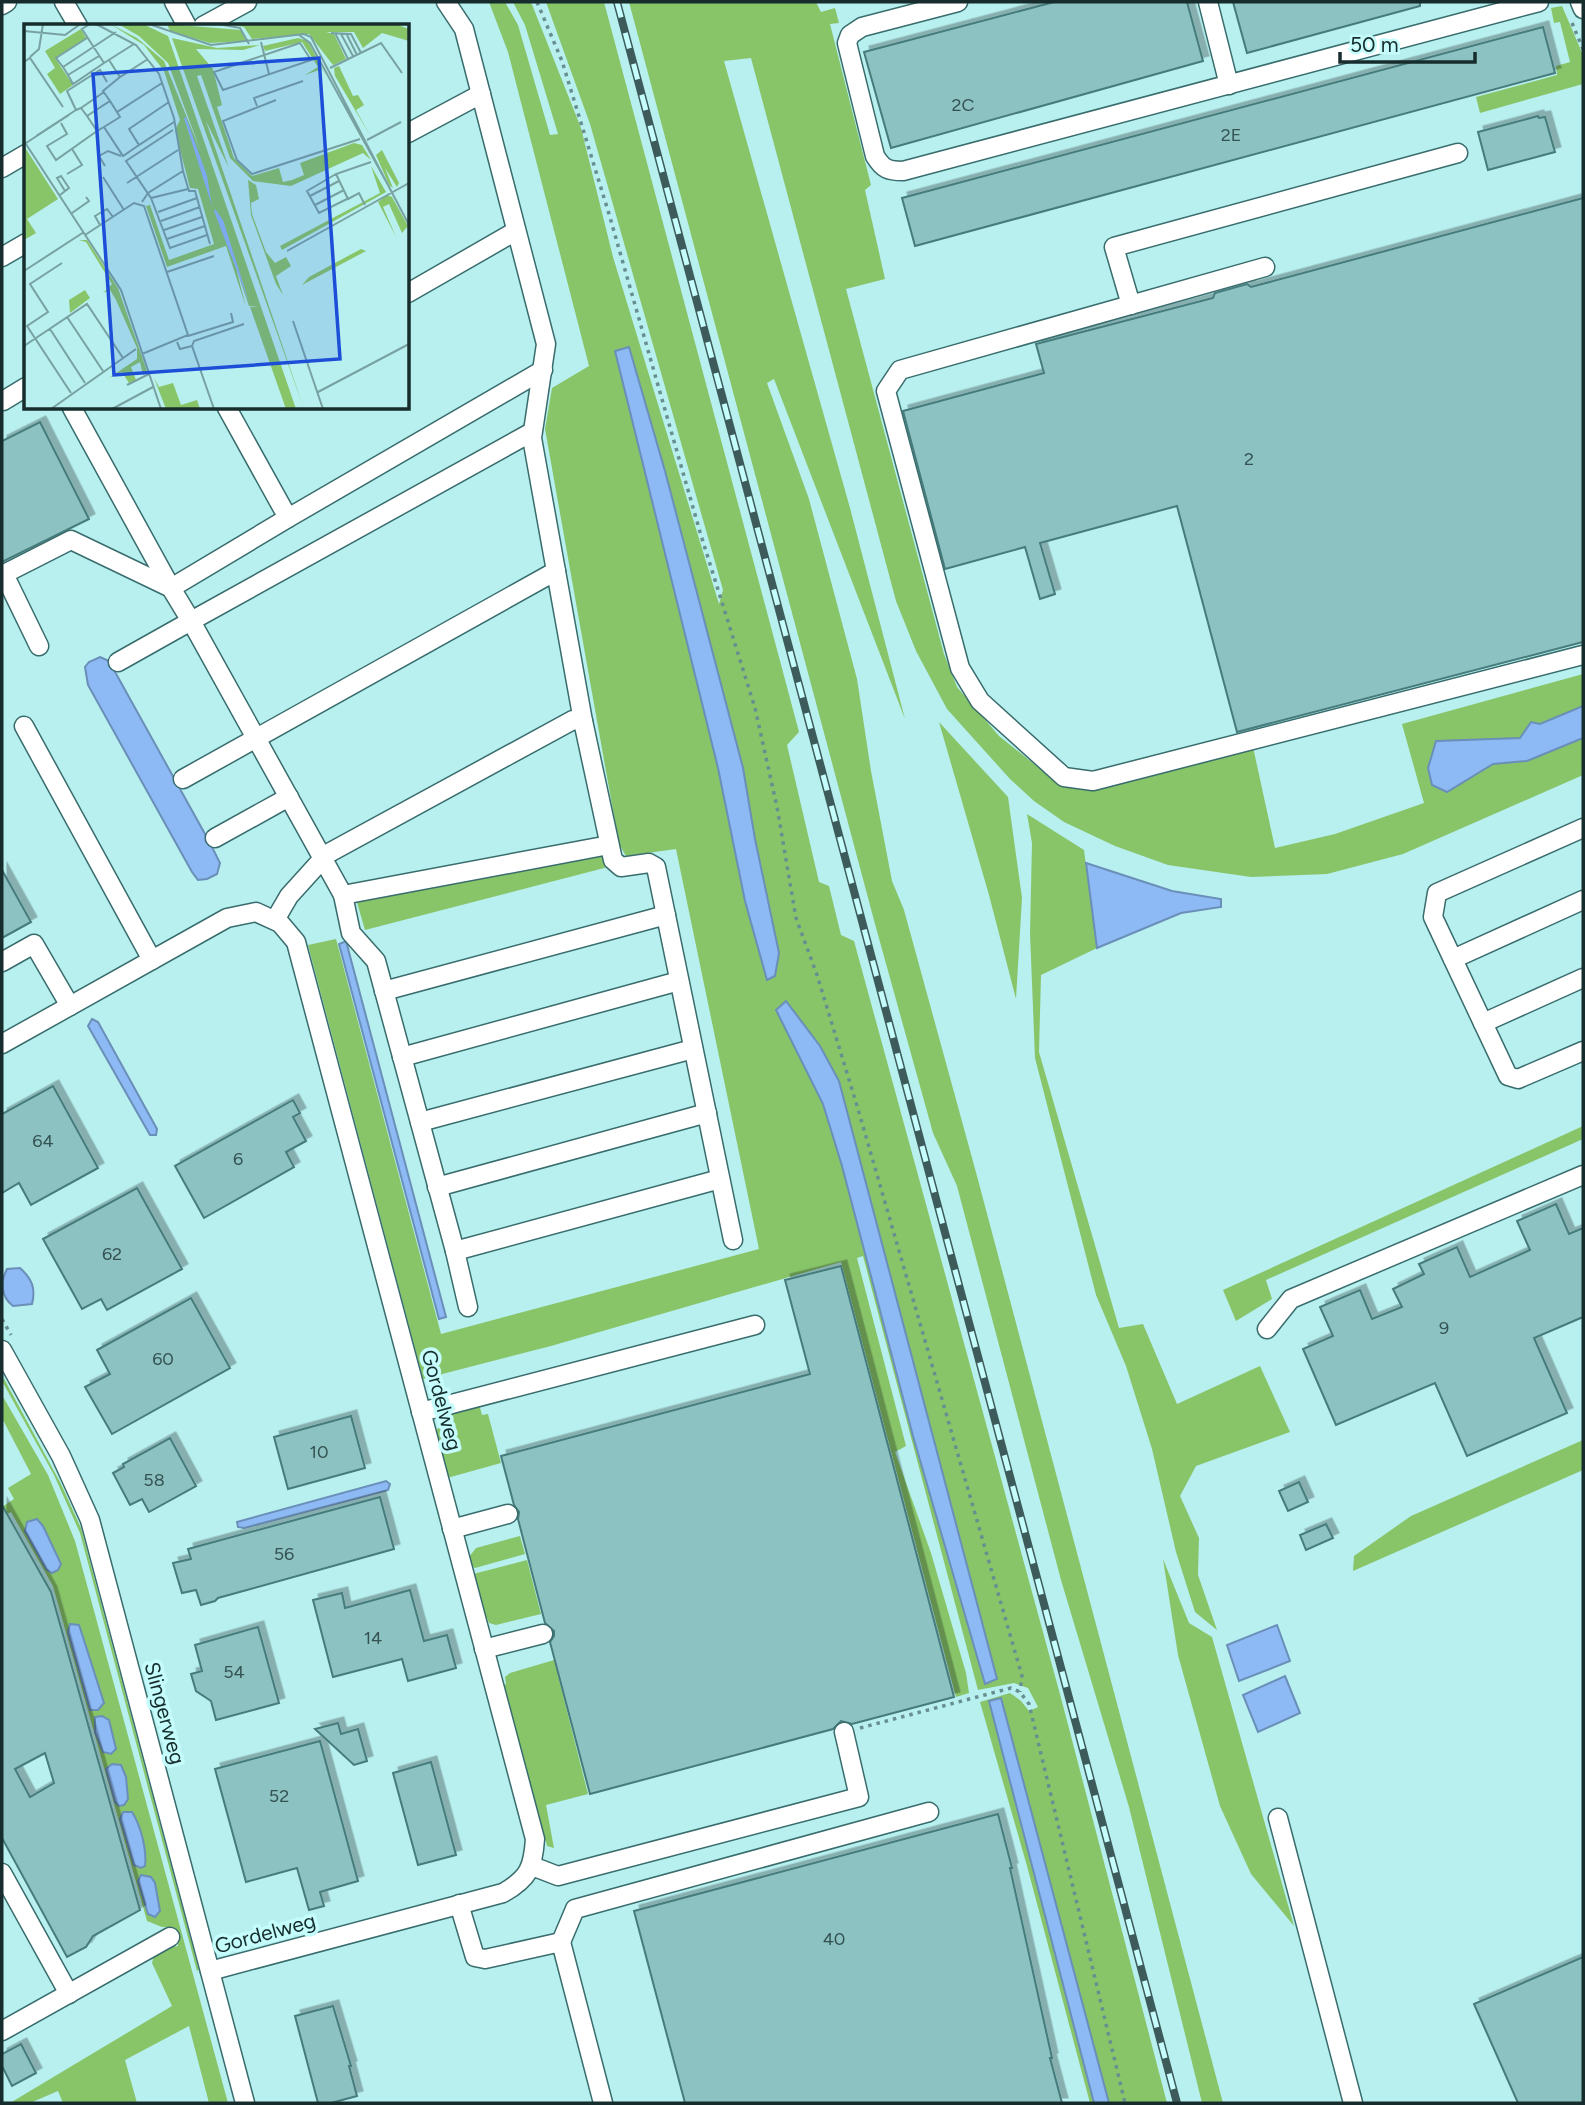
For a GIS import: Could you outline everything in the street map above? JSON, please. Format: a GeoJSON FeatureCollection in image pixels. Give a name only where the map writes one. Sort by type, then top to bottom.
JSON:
{"type":"FeatureCollection","features":[{"type":"Feature","properties":{"kind":"street"},"geometry":{"type":"LineString","coordinates":[[2,5],[7,2]]}},
{"type":"Feature","properties":{"kind":"street"},"geometry":{"type":"LineString","coordinates":[[64,2],[77,24]]}},
{"type":"Feature","properties":{"kind":"street"},"geometry":{"type":"LineString","coordinates":[[174,2],[186,24]]}},
{"type":"Feature","properties":{"kind":"street"},"geometry":{"type":"LineString","coordinates":[[207,24],[247,2]]}},
{"type":"Feature","properties":{"kind":"street"},"geometry":{"type":"LineString","coordinates":[[446,2],[464,29],[546,344],[531,438],[583,721],[609,845],[613,860],[621,867],[649,863],[656,867],[733,1240]]}},
{"type":"Feature","properties":{"kind":"street"},"geometry":{"type":"LineString","coordinates":[[958,2],[862,27],[850,35],[847,43],[875,156],[882,167],[890,171],[903,172],[1529,3]]}},
{"type":"Feature","properties":{"kind":"street"},"geometry":{"type":"LineString","coordinates":[[1208,2],[1229,85]]}},
{"type":"Feature","properties":{"kind":"street"},"geometry":{"type":"LineString","coordinates":[[410,133],[481,94]]}},
{"type":"Feature","properties":{"kind":"street"},"geometry":{"type":"LineString","coordinates":[[1131,305],[1114,247],[1458,153]]}},
{"type":"Feature","properties":{"kind":"street"},"geometry":{"type":"LineString","coordinates":[[2,169],[24,155]]}},
{"type":"Feature","properties":{"kind":"street"},"geometry":{"type":"LineString","coordinates":[[410,292],[516,230]]}},
{"type":"Feature","properties":{"kind":"street"},"geometry":{"type":"LineString","coordinates":[[2,257],[24,244]]}},
{"type":"Feature","properties":{"kind":"street"},"geometry":{"type":"LineString","coordinates":[[1265,267],[900,369],[886,391],[960,668],[980,701],[1064,777],[1093,780],[1583,655]]}},
{"type":"Feature","properties":{"kind":"street"},"geometry":{"type":"LineString","coordinates":[[171,588],[543,370]]}},
{"type":"Feature","properties":{"kind":"street"},"geometry":{"type":"LineString","coordinates":[[2,400],[24,388]]}},
{"type":"Feature","properties":{"kind":"street"},"geometry":{"type":"LineString","coordinates":[[73,410],[343,895],[351,933],[376,961],[468,1307]]}},
{"type":"Feature","properties":{"kind":"street"},"geometry":{"type":"LineString","coordinates":[[228,410],[288,518]]}},
{"type":"Feature","properties":{"kind":"street"},"geometry":{"type":"LineString","coordinates":[[118,662],[533,432]]}},
{"type":"Feature","properties":{"kind":"street"},"geometry":{"type":"LineString","coordinates":[[39,646],[4,574],[71,540],[171,588]]}},
{"type":"Feature","properties":{"kind":"street"},"geometry":{"type":"LineString","coordinates":[[183,779],[556,572]]}},
{"type":"Feature","properties":{"kind":"street"},"geometry":{"type":"LineString","coordinates":[[2,1044],[227,918],[256,912],[275,920],[289,895],[327,855],[573,720],[583,721]]}},
{"type":"Feature","properties":{"kind":"street"},"geometry":{"type":"LineString","coordinates":[[24,726],[152,960]]}},
{"type":"Feature","properties":{"kind":"street"},"geometry":{"type":"LineString","coordinates":[[215,838],[289,797]]}},
{"type":"Feature","properties":{"kind":"street"},"geometry":{"type":"LineString","coordinates":[[1583,828],[1437,893],[1433,917],[1508,1076],[1518,1079],[1583,1051]]}},
{"type":"Feature","properties":{"kind":"street"},"geometry":{"type":"LineString","coordinates":[[343,895],[609,845]]}},
{"type":"Feature","properties":{"kind":"street"},"geometry":{"type":"LineString","coordinates":[[1452,959],[1583,900]]}},
{"type":"Feature","properties":{"kind":"street"},"geometry":{"type":"LineString","coordinates":[[384,991],[666,915]]}},
{"type":"Feature","properties":{"kind":"street","name":"Gordelweg"},"geometry":{"type":"LineString","coordinates":[[210,1971],[503,1893],[520,1883],[531,1866],[535,1839],[296,942],[280,922],[275,920]]}},
{"type":"Feature","properties":{"kind":"street"},"geometry":{"type":"LineString","coordinates":[[2,962],[34,944],[70,1006]]}},
{"type":"Feature","properties":{"kind":"street"},"geometry":{"type":"LineString","coordinates":[[1483,1023],[1583,978]]}},
{"type":"Feature","properties":{"kind":"street"},"geometry":{"type":"LineString","coordinates":[[402,1057],[680,981]]}},
{"type":"Feature","properties":{"kind":"street"},"geometry":{"type":"LineString","coordinates":[[420,1122],[694,1049]]}},
{"type":"Feature","properties":{"kind":"street"},"geometry":{"type":"LineString","coordinates":[[437,1186],[707,1113]]}},
{"type":"Feature","properties":{"kind":"street"},"geometry":{"type":"LineString","coordinates":[[1267,1329],[1291,1299],[1583,1175]]}},
{"type":"Feature","properties":{"kind":"street"},"geometry":{"type":"LineString","coordinates":[[455,1251],[720,1178]]}},
{"type":"Feature","properties":{"kind":"street"},"geometry":{"type":"LineString","coordinates":[[421,1412],[755,1325]]}},
{"type":"Feature","properties":{"kind":"street","name":"Slingerweg"},"geometry":{"type":"LineString","coordinates":[[2,1350],[61,1456],[90,1520],[245,2103]]}},
{"type":"Feature","properties":{"kind":"street"},"geometry":{"type":"LineString","coordinates":[[452,1530],[508,1514]]}},
{"type":"Feature","properties":{"kind":"street"},"geometry":{"type":"LineString","coordinates":[[484,1649],[543,1634]]}},
{"type":"Feature","properties":{"kind":"street"},"geometry":{"type":"LineString","coordinates":[[531,1866],[558,1876],[859,1797],[844,1732]]}},
{"type":"Feature","properties":{"kind":"street"},"geometry":{"type":"LineString","coordinates":[[603,2103],[561,1942],[575,1909],[929,1812]]}},
{"type":"Feature","properties":{"kind":"street"},"geometry":{"type":"LineString","coordinates":[[1278,1818],[1353,2103]]}},
{"type":"Feature","properties":{"kind":"street"},"geometry":{"type":"LineString","coordinates":[[2,1873],[69,1994]]}},
{"type":"Feature","properties":{"kind":"street"},"geometry":{"type":"LineString","coordinates":[[459,1905],[475,1956],[485,1959],[561,1942]]}},
{"type":"Feature","properties":{"kind":"street"},"geometry":{"type":"LineString","coordinates":[[2,2031],[170,1937]]}},
{"type":"Feature","properties":{"kind":"path"},"geometry":{"type":"LineString","coordinates":[[537,2],[562,61],[606,201],[700,532],[755,708],[777,807],[796,918],[817,975],[858,1109],[1022,1676],[1020,1692]]}},
{"type":"Feature","properties":{"kind":"path"},"geometry":{"type":"LineString","coordinates":[[1577,8],[1583,49]]}},
{"type":"Feature","properties":{"kind":"path"},"geometry":{"type":"LineString","coordinates":[[844,1732],[1011,1688],[1020,1692],[1029,1704],[1125,2103]]}},
{"type":"Feature","properties":{"kind":"green space"},"geometry":{"type":"Polygon","coordinates":[[[489,2],[505,2],[518,25],[550,135],[558,134],[525,25],[513,2],[531,2],[581,128],[613,257],[719,604],[723,590],[590,124],[546,2],[604,2],[799,732],[787,745],[819,882],[829,886],[841,935],[854,941],[1061,1698],[1167,2103],[1090,2103],[980,1702],[1010,1693],[1029,1711],[1038,1707],[1028,1688],[1014,1683],[978,1690],[863,1256],[857,1258],[906,1446],[895,1452],[931,1553],[966,1673],[969,1693],[956,1697],[841,1262],[551,1346],[423,1379],[308,945],[336,939],[441,1334],[759,1249],[676,849],[626,856],[619,844],[545,429],[552,388],[589,366],[508,52],[489,2]]]}},
{"type":"Feature","properties":{"kind":"green space"},"geometry":{"type":"Polygon","coordinates":[[[629,2],[816,2],[821,12],[835,8],[839,23],[830,24],[871,185],[865,190],[885,279],[846,289],[944,654],[957,687],[999,736],[1059,784],[1088,790],[1253,747],[1275,848],[1335,834],[1424,803],[1402,724],[1583,674],[1583,775],[1403,854],[1327,874],[1251,877],[1168,865],[1115,846],[1064,822],[1034,801],[1010,779],[947,709],[916,651],[896,601],[751,58],[724,61],[850,508],[905,719],[774,379],[767,383],[809,499],[857,679],[892,881],[904,910],[977,1176],[1223,2103],[1202,2103],[1129,1807],[1061,1580],[957,1186],[933,1133],[875,924],[629,2]]]}},
{"type":"Feature","properties":{"kind":"green space"},"geometry":{"type":"Polygon","coordinates":[[[1562,6],[1583,55],[1583,84],[1480,113],[1476,97],[1557,75],[1556,66],[1570,62],[1560,22],[1554,23],[1551,8],[1562,6]]]}},
{"type":"Feature","properties":{"kind":"green space"},"geometry":{"type":"Polygon","coordinates":[[[939,722],[1008,797],[1022,898],[1016,999],[989,895],[939,722]]]}},
{"type":"Feature","properties":{"kind":"green space"},"geometry":{"type":"Polygon","coordinates":[[[1027,814],[1084,850],[1097,948],[1041,975],[1039,1052],[1119,1328],[1143,1324],[1177,1404],[1260,1366],[1290,1432],[1196,1466],[1180,1496],[1199,1538],[1198,1575],[1217,1630],[1195,1612],[1176,1552],[1152,1449],[1126,1366],[1096,1295],[1035,1058],[1030,933],[1032,843],[1027,814]]]}},
{"type":"Feature","properties":{"kind":"green space"},"geometry":{"type":"Polygon","coordinates":[[[604,856],[608,867],[365,930],[356,899],[604,856]]]}},
{"type":"Feature","properties":{"kind":"green space"},"geometry":{"type":"Polygon","coordinates":[[[1583,1126],[1583,1139],[1266,1280],[1272,1299],[1236,1321],[1223,1290],[1583,1126]]]}},
{"type":"Feature","properties":{"kind":"green space"},"geometry":{"type":"Polygon","coordinates":[[[2,1375],[61,1484],[81,1528],[199,1970],[197,1971],[80,1533],[54,1475],[2,1381],[2,1375]]]}},
{"type":"Feature","properties":{"kind":"green space"},"geometry":{"type":"Polygon","coordinates":[[[2,1395],[48,1475],[75,1541],[228,2103],[209,2103],[189,2026],[125,2060],[137,2103],[63,2103],[58,2091],[30,2103],[10,2103],[172,2006],[152,1963],[154,1955],[178,1946],[173,1927],[162,1927],[147,1921],[53,1586],[11,1512],[2,1517],[2,1507],[14,1499],[8,1488],[31,1474],[2,1418],[2,1395]]]}},
{"type":"Feature","properties":{"kind":"green space"},"geometry":{"type":"Polygon","coordinates":[[[479,1404],[482,1415],[488,1414],[501,1463],[447,1478],[435,1434],[446,1412],[479,1404]]]}},
{"type":"Feature","properties":{"kind":"green space"},"geometry":{"type":"Polygon","coordinates":[[[1583,1440],[1583,1470],[1353,1571],[1354,1556],[1411,1516],[1583,1440]]]}},
{"type":"Feature","properties":{"kind":"green space"},"geometry":{"type":"Polygon","coordinates":[[[520,1536],[525,1554],[475,1568],[471,1566],[469,1557],[476,1548],[520,1536]]]}},
{"type":"Feature","properties":{"kind":"green space"},"geometry":{"type":"Polygon","coordinates":[[[1163,1559],[1189,1623],[1212,1637],[1294,1926],[1251,1874],[1220,1806],[1178,1655],[1163,1559]]]}},
{"type":"Feature","properties":{"kind":"green space"},"geometry":{"type":"Polygon","coordinates":[[[527,1560],[541,1614],[496,1625],[489,1623],[487,1618],[484,1619],[473,1574],[527,1560]]]}},
{"type":"Feature","properties":{"kind":"green space"},"geometry":{"type":"Polygon","coordinates":[[[554,1660],[588,1794],[546,1805],[554,1848],[547,1846],[543,1840],[503,1686],[506,1684],[505,1677],[510,1673],[554,1660]]]}},
{"type":"Feature","properties":{"kind":"water"},"geometry":{"type":"Polygon","coordinates":[[[629,347],[665,471],[743,768],[779,953],[775,976],[767,980],[745,901],[718,768],[615,351],[629,347]]]}},
{"type":"Feature","properties":{"kind":"water"},"geometry":{"type":"Polygon","coordinates":[[[100,657],[109,661],[210,843],[220,863],[217,874],[198,880],[192,872],[88,685],[85,667],[100,657]]]}},
{"type":"Feature","properties":{"kind":"water"},"geometry":{"type":"Polygon","coordinates":[[[1583,706],[1583,738],[1527,761],[1493,764],[1447,792],[1432,785],[1428,768],[1436,741],[1520,738],[1531,722],[1540,724],[1583,706]]]}},
{"type":"Feature","properties":{"kind":"water"},"geometry":{"type":"Polygon","coordinates":[[[1086,863],[1172,891],[1221,899],[1221,907],[1181,913],[1097,948],[1086,863]]]}},
{"type":"Feature","properties":{"kind":"water"},"geometry":{"type":"Polygon","coordinates":[[[346,941],[446,1317],[439,1319],[339,944],[346,941]]]}},
{"type":"Feature","properties":{"kind":"water"},"geometry":{"type":"Polygon","coordinates":[[[786,1001],[820,1046],[839,1081],[997,1679],[985,1684],[913,1436],[842,1166],[823,1104],[776,1010],[786,1001]]]}},
{"type":"Feature","properties":{"kind":"water"},"geometry":{"type":"Polygon","coordinates":[[[92,1019],[98,1022],[157,1129],[156,1135],[150,1135],[88,1026],[92,1019]]]}},
{"type":"Feature","properties":{"kind":"water"},"geometry":{"type":"Polygon","coordinates":[[[20,1268],[32,1284],[32,1304],[13,1306],[4,1294],[3,1279],[7,1269],[20,1268]]]}},
{"type":"Feature","properties":{"kind":"water"},"geometry":{"type":"Polygon","coordinates":[[[386,1481],[390,1484],[388,1490],[244,1528],[238,1527],[237,1522],[386,1481]]]}},
{"type":"Feature","properties":{"kind":"water"},"geometry":{"type":"Polygon","coordinates":[[[37,1519],[61,1564],[58,1570],[52,1573],[46,1569],[25,1531],[27,1522],[37,1519]]]}},
{"type":"Feature","properties":{"kind":"water"},"geometry":{"type":"Polygon","coordinates":[[[70,1624],[79,1625],[82,1634],[104,1703],[98,1710],[90,1710],[68,1632],[70,1624]]]}},
{"type":"Feature","properties":{"kind":"water"},"geometry":{"type":"Polygon","coordinates":[[[1277,1625],[1290,1661],[1239,1681],[1227,1645],[1277,1625]]]}},
{"type":"Feature","properties":{"kind":"water"},"geometry":{"type":"Polygon","coordinates":[[[1285,1676],[1300,1713],[1258,1732],[1243,1695],[1285,1676]]]}},
{"type":"Feature","properties":{"kind":"water"},"geometry":{"type":"Polygon","coordinates":[[[1001,1698],[1109,2103],[1094,2103],[989,1701],[1001,1698]]]}},
{"type":"Feature","properties":{"kind":"water"},"geometry":{"type":"Polygon","coordinates":[[[102,1716],[109,1720],[116,1749],[111,1754],[103,1752],[95,1732],[95,1717],[102,1716]]]}},
{"type":"Feature","properties":{"kind":"water"},"geometry":{"type":"Polygon","coordinates":[[[112,1764],[121,1765],[126,1777],[128,1799],[124,1805],[119,1806],[115,1802],[106,1769],[112,1764]]]}},
{"type":"Feature","properties":{"kind":"water"},"geometry":{"type":"Polygon","coordinates":[[[123,1812],[132,1812],[141,1831],[145,1866],[141,1868],[134,1865],[120,1819],[123,1812]]]}},
{"type":"Feature","properties":{"kind":"water"},"geometry":{"type":"Polygon","coordinates":[[[141,1875],[151,1877],[155,1883],[160,1911],[155,1917],[148,1914],[138,1881],[141,1875]]]}},
{"type":"Feature","properties":{"kind":"building"},"geometry":{"type":"Polygon","coordinates":[[[1054,2],[1187,2],[1203,61],[891,148],[864,52],[1054,2]]]}},
{"type":"Feature","properties":{"kind":"building"},"geometry":{"type":"Polygon","coordinates":[[[1233,2],[1420,2],[1420,6],[1247,53],[1233,2]]]}},
{"type":"Feature","properties":{"kind":"building"},"geometry":{"type":"Polygon","coordinates":[[[1543,27],[1555,73],[915,246],[902,198],[1543,27]]]}},
{"type":"Feature","properties":{"kind":"building"},"geometry":{"type":"Polygon","coordinates":[[[1538,116],[1545,117],[1555,152],[1488,170],[1478,132],[1538,116]]]}},
{"type":"Feature","properties":{"kind":"building"},"geometry":{"type":"Polygon","coordinates":[[[1583,198],[1583,642],[1237,732],[1177,506],[1040,543],[1055,594],[1040,599],[1025,547],[945,569],[903,411],[1044,373],[1036,344],[1213,298],[1215,293],[1247,284],[1251,287],[1583,198]]]}},
{"type":"Feature","properties":{"kind":"building"},"geometry":{"type":"Polygon","coordinates":[[[40,422],[89,519],[2,562],[2,441],[40,422]]]}},
{"type":"Feature","properties":{"kind":"building"},"geometry":{"type":"Polygon","coordinates":[[[2,870],[31,922],[2,938],[2,870]]]}},
{"type":"Feature","properties":{"kind":"building"},"geometry":{"type":"Polygon","coordinates":[[[53,1086],[98,1168],[31,1205],[19,1183],[2,1193],[2,1114],[53,1086]]]}},
{"type":"Feature","properties":{"kind":"building"},"geometry":{"type":"Polygon","coordinates":[[[293,1100],[300,1113],[293,1117],[306,1141],[286,1152],[294,1167],[204,1218],[175,1166],[293,1100]]]}},
{"type":"Feature","properties":{"kind":"building"},"geometry":{"type":"Polygon","coordinates":[[[137,1188],[182,1269],[107,1310],[101,1299],[82,1309],[43,1239],[137,1188]]]}},
{"type":"Feature","properties":{"kind":"building"},"geometry":{"type":"Polygon","coordinates":[[[1556,1204],[1569,1234],[1583,1228],[1583,1317],[1534,1338],[1567,1413],[1467,1456],[1435,1383],[1336,1425],[1303,1349],[1333,1336],[1320,1307],[1360,1290],[1372,1319],[1402,1307],[1393,1289],[1424,1274],[1419,1264],[1457,1247],[1470,1277],[1530,1250],[1517,1221],[1556,1204]]]}},
{"type":"Feature","properties":{"kind":"building"},"geometry":{"type":"Polygon","coordinates":[[[841,1266],[954,1697],[852,1724],[841,1721],[833,1729],[590,1794],[550,1642],[554,1631],[545,1623],[518,1519],[519,1512],[514,1505],[501,1456],[810,1374],[785,1280],[841,1266]]]}},
{"type":"Feature","properties":{"kind":"building"},"geometry":{"type":"Polygon","coordinates":[[[191,1298],[230,1368],[112,1434],[85,1387],[110,1374],[97,1350],[191,1298]]]}},
{"type":"Feature","properties":{"kind":"building"},"geometry":{"type":"Polygon","coordinates":[[[351,1416],[365,1468],[288,1489],[274,1437],[351,1416]]]}},
{"type":"Feature","properties":{"kind":"building"},"geometry":{"type":"Polygon","coordinates":[[[170,1438],[196,1486],[149,1512],[142,1499],[130,1505],[113,1473],[124,1467],[123,1464],[170,1438]]]}},
{"type":"Feature","properties":{"kind":"building"},"geometry":{"type":"Polygon","coordinates":[[[1299,1482],[1308,1502],[1288,1511],[1279,1491],[1299,1482]]]}},
{"type":"Feature","properties":{"kind":"building"},"geometry":{"type":"Polygon","coordinates":[[[380,1497],[394,1549],[201,1605],[196,1590],[182,1593],[173,1563],[191,1559],[188,1549],[380,1497]]]}},
{"type":"Feature","properties":{"kind":"building"},"geometry":{"type":"Polygon","coordinates":[[[2,1505],[51,1592],[140,1910],[93,1936],[86,1947],[67,1957],[2,1838],[2,1505]],[[45,1753],[15,1769],[30,1797],[54,1783],[45,1753]]]}},
{"type":"Feature","properties":{"kind":"building"},"geometry":{"type":"Polygon","coordinates":[[[1326,1524],[1333,1538],[1306,1550],[1300,1535],[1326,1524]]]}},
{"type":"Feature","properties":{"kind":"building"},"geometry":{"type":"Polygon","coordinates":[[[410,1590],[424,1641],[447,1635],[456,1668],[408,1681],[402,1659],[333,1677],[313,1600],[342,1593],[345,1608],[410,1590]]]}},
{"type":"Feature","properties":{"kind":"building"},"geometry":{"type":"Polygon","coordinates":[[[258,1627],[279,1703],[216,1720],[211,1701],[196,1691],[191,1674],[202,1671],[195,1645],[258,1627]]]}},
{"type":"Feature","properties":{"kind":"building"},"geometry":{"type":"Polygon","coordinates":[[[338,1723],[341,1734],[358,1729],[367,1761],[354,1765],[315,1729],[338,1723]]]}},
{"type":"Feature","properties":{"kind":"building"},"geometry":{"type":"Polygon","coordinates":[[[320,1741],[358,1881],[320,1892],[324,1906],[309,1910],[297,1868],[246,1882],[215,1769],[320,1741]]]}},
{"type":"Feature","properties":{"kind":"building"},"geometry":{"type":"Polygon","coordinates":[[[431,1762],[456,1855],[418,1865],[393,1773],[431,1762]]]}},
{"type":"Feature","properties":{"kind":"building"},"geometry":{"type":"Polygon","coordinates":[[[998,1814],[1062,2103],[685,2103],[634,1911],[998,1814]]]}},
{"type":"Feature","properties":{"kind":"building"},"geometry":{"type":"Polygon","coordinates":[[[1583,1957],[1583,2103],[1518,2103],[1474,2004],[1583,1957]]]}},
{"type":"Feature","properties":{"kind":"building"},"geometry":{"type":"Polygon","coordinates":[[[333,2006],[357,2096],[331,2103],[318,2103],[295,2016],[333,2006]]]}},
{"type":"Feature","properties":{"kind":"building"},"geometry":{"type":"Polygon","coordinates":[[[21,2044],[36,2073],[12,2086],[2,2066],[2,2054],[21,2044]]]}},
{"type":"Feature","properties":{"kind":"railway"},"geometry":{"type":"LineString","coordinates":[[617,2],[1177,2103]]}}]}
